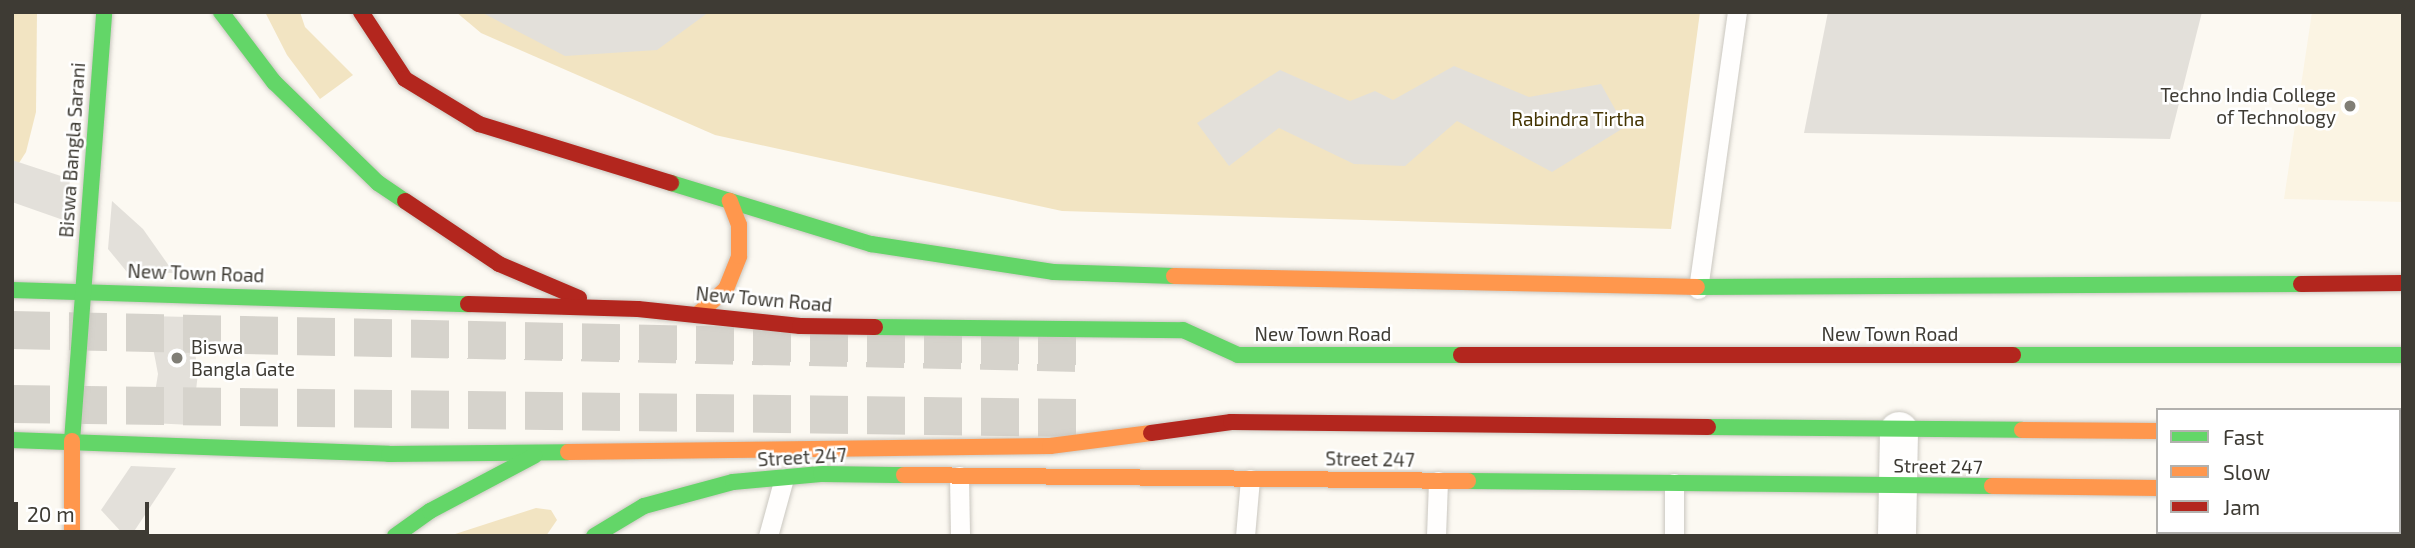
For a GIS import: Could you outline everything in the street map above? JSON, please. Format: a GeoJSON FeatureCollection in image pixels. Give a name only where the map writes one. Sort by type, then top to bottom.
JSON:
{"type":"FeatureCollection","features":[{"type":"Feature","properties":{"kind":"main road","name":"Biswa Bangla Sarani"},"geometry":{"type":"LineString","coordinates":[[72,536],[72,441],[104,12]]}},
{"type":"Feature","properties":{"kind":"main road"},"geometry":{"type":"LineString","coordinates":[[220,12],[323,136],[437,227],[565,295],[638,310]]}},
{"type":"Feature","properties":{"kind":"main road"},"geometry":{"type":"LineString","coordinates":[[361,12],[405,79],[479,124],[871,244],[1053,272],[1698,289],[2403,283]]}},
{"type":"Feature","properties":{"kind":"main road"},"geometry":{"type":"LineString","coordinates":[[698,315],[726,289],[739,256],[739,225],[730,201]]}},
{"type":"Feature","properties":{"kind":"main road","name":"New Town Road"},"geometry":{"type":"LineString","coordinates":[[12,290],[82,290],[638,310],[800,326],[1183,330],[1238,355],[2403,355]]}},
{"type":"Feature","properties":{"kind":"main road"},"geometry":{"type":"LineString","coordinates":[[1198,355],[1238,355]]}},
{"type":"Feature","properties":{"kind":"main road"},"geometry":{"type":"LineString","coordinates":[[1119,419],[1899,431],[2156,431]]}},
{"type":"Feature","properties":{"kind":"main road"},"geometry":{"type":"LineString","coordinates":[[12,440],[389,454],[1050,446],[1231,422]]}},
{"type":"Feature","properties":{"kind":"main road"},"geometry":{"type":"LineString","coordinates":[[395,536],[430,511],[542,452]]}},
{"type":"Feature","properties":{"kind":"main road","name":"Street 247"},"geometry":{"type":"LineString","coordinates":[[594,536],[644,506],[733,482],[784,478],[959,476],[2156,488]]}},
{"type":"Feature","properties":{"kind":"street"},"geometry":{"type":"LineString","coordinates":[[1897,536],[1899,431]]}},
{"type":"Feature","properties":{"kind":"lane"},"geometry":{"type":"LineString","coordinates":[[1698,289],[1737,12]]}},
{"type":"Feature","properties":{"kind":"lane"},"geometry":{"type":"LineString","coordinates":[[959,476],[960,536]]}},
{"type":"Feature","properties":{"kind":"lane"},"geometry":{"type":"LineString","coordinates":[[768,536],[784,478]]}},
{"type":"Feature","properties":{"kind":"lane"},"geometry":{"type":"LineString","coordinates":[[1245,536],[1250,479]]}},
{"type":"Feature","properties":{"kind":"lane"},"geometry":{"type":"LineString","coordinates":[[1436,536],[1438,481]]}},
{"type":"Feature","properties":{"kind":"lane"},"geometry":{"type":"LineString","coordinates":[[1674,482],[1672,536],[1692,536]]}},
{"type":"Feature","properties":{"kind":"shaded area","name":"Techno India College of Technology"},"geometry":{"type":"Polygon","coordinates":[[[2312,12],[2403,12],[2403,202],[2284,199],[2312,12]]]}},
{"type":"Feature","properties":{"kind":"green space"},"geometry":{"type":"Polygon","coordinates":[[[12,12],[37,12],[36,112],[26,152],[12,174],[12,12]]]}},
{"type":"Feature","properties":{"kind":"green space"},"geometry":{"type":"Polygon","coordinates":[[[265,12],[300,12],[305,27],[353,75],[320,99],[287,55],[265,12]]]}},
{"type":"Feature","properties":{"kind":"green space","name":"Rabindra Tirtha"},"geometry":{"type":"Polygon","coordinates":[[[456,12],[1700,12],[1671,229],[1062,211],[715,135],[481,33],[456,12]]]}},
{"type":"Feature","properties":{"kind":"green space"},"geometry":{"type":"Polygon","coordinates":[[[536,508],[551,510],[557,520],[546,536],[449,536],[536,508]]]}},
{"type":"Feature","properties":{"kind":"building"},"geometry":{"type":"Polygon","coordinates":[[[481,12],[709,12],[657,50],[565,56],[481,12]]]}},
{"type":"Feature","properties":{"kind":"building"},"geometry":{"type":"Polygon","coordinates":[[[1828,12],[2202,12],[2170,139],[1804,133],[1828,12]]]}},
{"type":"Feature","properties":{"kind":"building"},"geometry":{"type":"Polygon","coordinates":[[[1454,66],[1529,97],[1601,84],[1625,127],[1552,172],[1457,121],[1405,166],[1354,164],[1279,128],[1229,166],[1197,123],[1280,70],[1350,101],[1375,91],[1393,100],[1454,66]]]}},
{"type":"Feature","properties":{"kind":"building"},"geometry":{"type":"Polygon","coordinates":[[[12,160],[70,179],[66,221],[12,202],[12,160]]]}},
{"type":"Feature","properties":{"kind":"building"},"geometry":{"type":"Polygon","coordinates":[[[112,201],[143,229],[174,273],[127,272],[108,249],[112,201]]]}},
{"type":"Feature","properties":{"kind":"building"},"geometry":{"type":"Polygon","coordinates":[[[147,316],[190,317],[198,373],[192,425],[150,423],[158,374],[147,316]]]}},
{"type":"Feature","properties":{"kind":"building"},"geometry":{"type":"Polygon","coordinates":[[[131,466],[176,468],[131,536],[125,536],[101,510],[131,466]]]}},
{"type":"Feature","properties":{"kind":"tunnel"},"geometry":{"type":"LineString","coordinates":[[12,330],[1079,353]]}},
{"type":"Feature","properties":{"kind":"tunnel"},"geometry":{"type":"LineString","coordinates":[[12,404],[1077,418]]}},
{"type":"Feature","properties":{"kind":"traffic: fast"},"geometry":{"type":"LineString","coordinates":[[72,441],[104,12]]}},
{"type":"Feature","properties":{"kind":"traffic: fast"},"geometry":{"type":"LineString","coordinates":[[221,12],[274,82],[378,183],[405,201]]}},
{"type":"Feature","properties":{"kind":"traffic: fast"},"geometry":{"type":"LineString","coordinates":[[671,183],[871,244],[1053,272],[1174,276]]}},
{"type":"Feature","properties":{"kind":"traffic: fast"},"geometry":{"type":"LineString","coordinates":[[1697,287],[2301,284]]}},
{"type":"Feature","properties":{"kind":"traffic: fast"},"geometry":{"type":"LineString","coordinates":[[12,290],[468,304]]}},
{"type":"Feature","properties":{"kind":"traffic: fast"},"geometry":{"type":"LineString","coordinates":[[875,327],[1183,330],[1238,355],[1461,355]]}},
{"type":"Feature","properties":{"kind":"traffic: fast"},"geometry":{"type":"LineString","coordinates":[[2013,355],[2403,355]]}},
{"type":"Feature","properties":{"kind":"traffic: fast"},"geometry":{"type":"LineString","coordinates":[[1708,427],[2022,430]]}},
{"type":"Feature","properties":{"kind":"traffic: fast"},"geometry":{"type":"LineString","coordinates":[[12,440],[389,454],[568,452]]}},
{"type":"Feature","properties":{"kind":"traffic: fast"},"geometry":{"type":"LineString","coordinates":[[395,536],[430,511],[534,456]]}},
{"type":"Feature","properties":{"kind":"traffic: fast"},"geometry":{"type":"LineString","coordinates":[[594,536],[644,506],[733,482],[821,474],[904,475]]}},
{"type":"Feature","properties":{"kind":"traffic: fast"},"geometry":{"type":"LineString","coordinates":[[1468,481],[1992,486]]}},
{"type":"Feature","properties":{"kind":"traffic: slow"},"geometry":{"type":"LineString","coordinates":[[697,315],[726,289],[739,256],[739,225],[730,201]]}},
{"type":"Feature","properties":{"kind":"traffic: slow"},"geometry":{"type":"LineString","coordinates":[[1174,276],[1697,287]]}},
{"type":"Feature","properties":{"kind":"traffic: slow"},"geometry":{"type":"LineString","coordinates":[[2022,430],[2156,431]]}},
{"type":"Feature","properties":{"kind":"traffic: slow"},"geometry":{"type":"LineString","coordinates":[[568,452],[1050,446],[1151,433]]}},
{"type":"Feature","properties":{"kind":"traffic: slow"},"geometry":{"type":"LineString","coordinates":[[72,441],[72,536]]}},
{"type":"Feature","properties":{"kind":"traffic: slow"},"geometry":{"type":"LineString","coordinates":[[904,475],[1468,481]]}},
{"type":"Feature","properties":{"kind":"traffic: slow"},"geometry":{"type":"LineString","coordinates":[[1992,486],[2156,488]]}},
{"type":"Feature","properties":{"kind":"traffic: jam"},"geometry":{"type":"LineString","coordinates":[[361,12],[405,79],[479,124],[671,183]]}},
{"type":"Feature","properties":{"kind":"traffic: jam"},"geometry":{"type":"LineString","coordinates":[[405,201],[499,264],[579,298]]}},
{"type":"Feature","properties":{"kind":"traffic: jam"},"geometry":{"type":"LineString","coordinates":[[2301,284],[2403,283]]}},
{"type":"Feature","properties":{"kind":"traffic: jam"},"geometry":{"type":"LineString","coordinates":[[468,304],[638,309],[800,326],[875,327]]}},
{"type":"Feature","properties":{"kind":"traffic: jam"},"geometry":{"type":"LineString","coordinates":[[1461,355],[2013,355]]}},
{"type":"Feature","properties":{"kind":"traffic: jam"},"geometry":{"type":"LineString","coordinates":[[1151,433],[1231,422],[1708,427]]}},
{"type":"Feature","properties":{"kind":"place","name":"Techno India College of Technology"},"geometry":{"type":"Point","coordinates":[2350,106]}},
{"type":"Feature","properties":{"kind":"place","name":"Biswa Bangla Gate"},"geometry":{"type":"Point","coordinates":[177,358]}}]}
